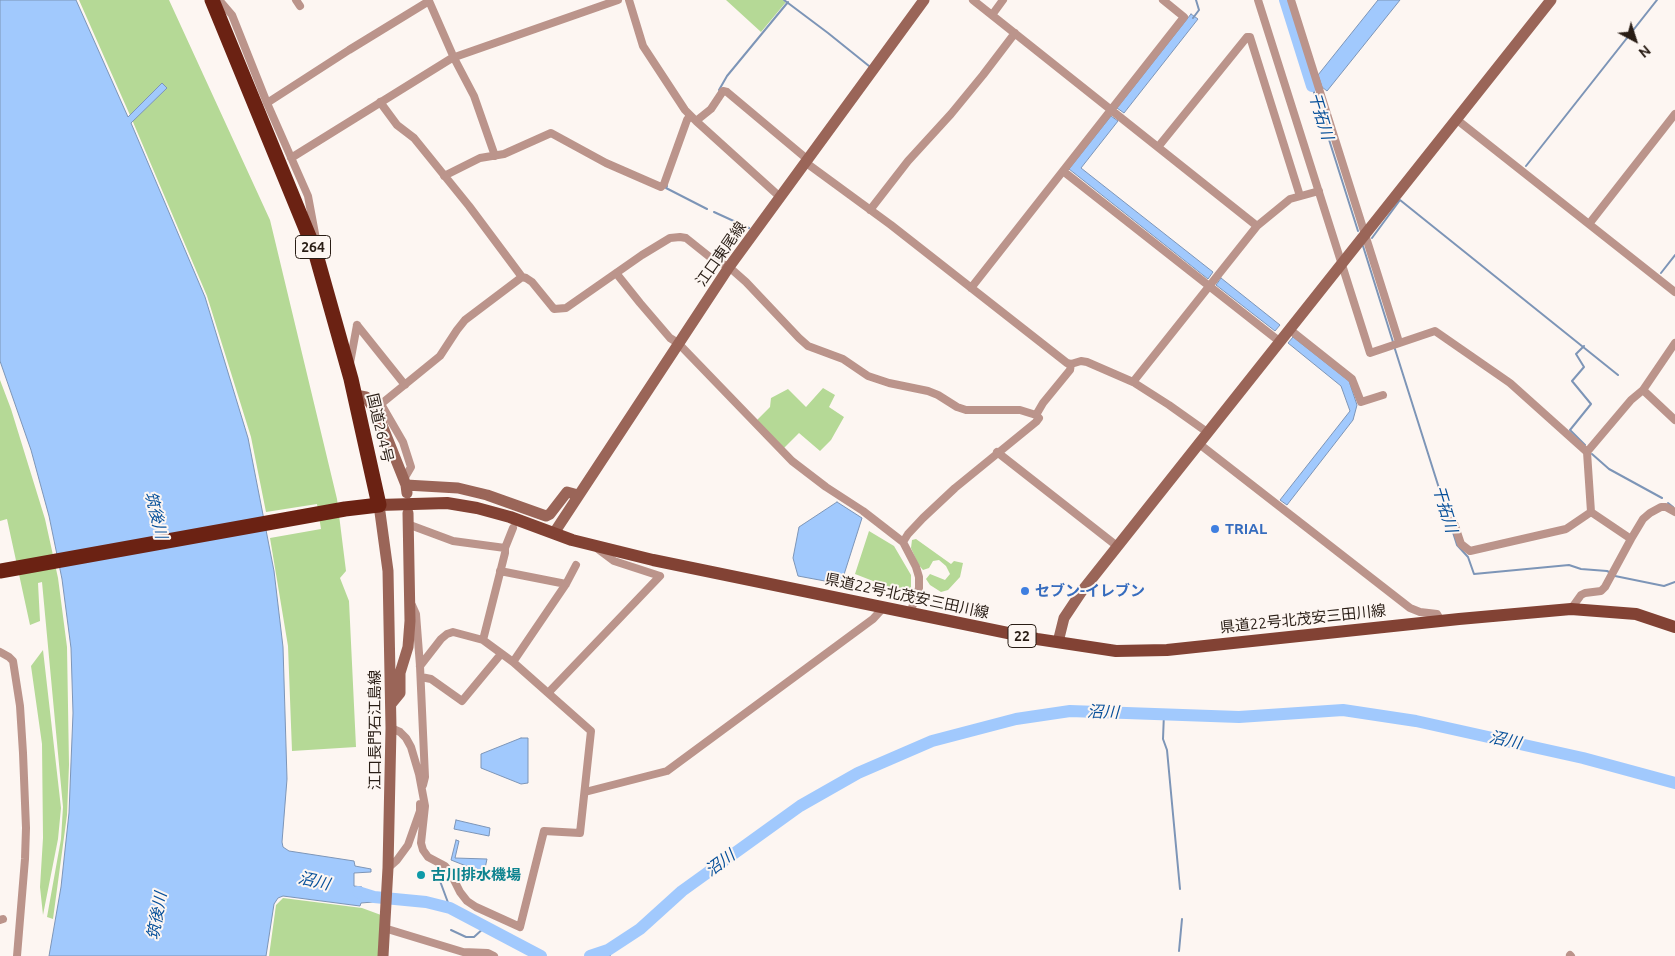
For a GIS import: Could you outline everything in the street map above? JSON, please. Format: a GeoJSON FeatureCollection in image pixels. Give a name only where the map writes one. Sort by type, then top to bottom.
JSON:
{"type":"FeatureCollection","features":[{"type":"Feature","properties":{"kind":"highway","name":"国道264号"},"geometry":{"type":"LineString","coordinates":[[212,0],[315,251],[355,395],[379,505]]}},
{"type":"Feature","properties":{"kind":"highway"},"geometry":{"type":"LineString","coordinates":[[1,570],[345,509],[379,505]]}},
{"type":"Feature","properties":{"kind":"main road","name":"県道22号北茂安三田川線"},"geometry":{"type":"LineString","coordinates":[[379,505],[448,503],[477,508],[510,517],[592,545],[654,560],[1037,639],[1116,651],[1167,650],[1525,612],[1571,609],[1636,614],[1675,627]]}},
{"type":"Feature","properties":{"kind":"street"},"geometry":{"type":"LineString","coordinates":[[219,0],[232,15],[267,104],[308,196],[316,240],[315,251]]}},
{"type":"Feature","properties":{"kind":"street"},"geometry":{"type":"LineString","coordinates":[[291,158],[454,58],[618,0]]}},
{"type":"Feature","properties":{"kind":"street"},"geometry":{"type":"LineString","coordinates":[[630,0],[646,51],[693,119],[780,197]]}},
{"type":"Feature","properties":{"kind":"street","name":"江口東尾線"},"geometry":{"type":"LineString","coordinates":[[554,533],[729,267],[924,0]]}},
{"type":"Feature","properties":{"kind":"street"},"geometry":{"type":"LineString","coordinates":[[973,0],[1257,226]]}},
{"type":"Feature","properties":{"kind":"street"},"geometry":{"type":"LineString","coordinates":[[992,15],[1003,0]]}},
{"type":"Feature","properties":{"kind":"street"},"geometry":{"type":"LineString","coordinates":[[971,288],[1184,17],[1163,0]]}},
{"type":"Feature","properties":{"kind":"street"},"geometry":{"type":"LineString","coordinates":[[1258,0],[1370,353],[1435,331],[1510,383],[1587,452],[1591,512]]}},
{"type":"Feature","properties":{"kind":"street"},"geometry":{"type":"LineString","coordinates":[[1291,0],[1365,234],[1395,344]]}},
{"type":"Feature","properties":{"kind":"street"},"geometry":{"type":"LineString","coordinates":[[1058,642],[1064,618],[1082,591],[1551,0]]}},
{"type":"Feature","properties":{"kind":"street"},"geometry":{"type":"LineString","coordinates":[[267,104],[349,50],[429,1],[454,58],[474,96],[495,156]]}},
{"type":"Feature","properties":{"kind":"street"},"geometry":{"type":"LineString","coordinates":[[870,210],[908,161],[983,76],[1015,33]]}},
{"type":"Feature","properties":{"kind":"street"},"geometry":{"type":"LineString","coordinates":[[1158,147],[1248,37],[1250,38],[1300,196]]}},
{"type":"Feature","properties":{"kind":"street"},"geometry":{"type":"LineString","coordinates":[[444,176],[480,158],[495,156],[552,132],[606,163],[661,187],[664,184],[687,120],[693,119],[711,109],[723,91],[727,92],[806,161],[1067,363],[1087,362],[1133,382],[1207,432]]}},
{"type":"Feature","properties":{"kind":"street"},"geometry":{"type":"LineString","coordinates":[[380,102],[397,125],[414,138],[469,206],[522,277],[532,282],[554,309],[566,308],[642,255],[670,238],[686,238],[710,258],[729,267],[746,282],[808,346],[843,359],[868,376],[889,383],[928,391],[966,410],[1020,410],[1036,415]]}},
{"type":"Feature","properties":{"kind":"street"},"geometry":{"type":"LineString","coordinates":[[1589,224],[1675,114]]}},
{"type":"Feature","properties":{"kind":"street"},"geometry":{"type":"LineString","coordinates":[[1456,119],[1675,292]]}},
{"type":"Feature","properties":{"kind":"street"},"geometry":{"type":"LineString","coordinates":[[1063,171],[1279,341]]}},
{"type":"Feature","properties":{"kind":"street"},"geometry":{"type":"LineString","coordinates":[[1133,382],[1257,226],[1290,199],[1318,191]]}},
{"type":"Feature","properties":{"kind":"street"},"geometry":{"type":"LineString","coordinates":[[616,273],[670,338],[678,343],[792,461],[903,542],[919,577],[918,588],[910,613]]}},
{"type":"Feature","properties":{"kind":"street"},"geometry":{"type":"LineString","coordinates":[[406,486],[411,467],[403,442],[381,404],[440,356],[465,320],[522,277]]}},
{"type":"Feature","properties":{"kind":"street"},"geometry":{"type":"LineString","coordinates":[[348,369],[357,326],[405,385]]}},
{"type":"Feature","properties":{"kind":"street"},"geometry":{"type":"LineString","coordinates":[[1289,329],[1352,379],[1361,402],[1383,395]]}},
{"type":"Feature","properties":{"kind":"street"},"geometry":{"type":"LineString","coordinates":[[1587,452],[1643,390],[1675,343]]}},
{"type":"Feature","properties":{"kind":"street"},"geometry":{"type":"LineString","coordinates":[[903,542],[929,512],[997,452],[1036,422],[1038,418],[1036,415],[1070,370],[1071,364]]}},
{"type":"Feature","properties":{"kind":"street"},"geometry":{"type":"LineString","coordinates":[[1643,390],[1675,420]]}},
{"type":"Feature","properties":{"kind":"street"},"geometry":{"type":"LineString","coordinates":[[355,395],[366,397],[378,415],[406,486]]}},
{"type":"Feature","properties":{"kind":"street"},"geometry":{"type":"LineString","coordinates":[[1198,443],[1374,582],[1410,608],[1420,612],[1437,614],[1441,621]]}},
{"type":"Feature","properties":{"kind":"street"},"geometry":{"type":"LineString","coordinates":[[997,452],[1117,546]]}},
{"type":"Feature","properties":{"kind":"street"},"geometry":{"type":"LineString","coordinates":[[406,486],[458,488],[487,495],[520,510],[548,516],[567,492],[578,495]]}},
{"type":"Feature","properties":{"kind":"street","name":"江口長門石江島線"},"geometry":{"type":"LineString","coordinates":[[379,505],[388,571],[391,704],[388,868],[383,956]]}},
{"type":"Feature","properties":{"kind":"street"},"geometry":{"type":"LineString","coordinates":[[1571,609],[1581,595],[1601,591],[1605,587],[1643,519],[1650,512],[1666,507],[1675,512]]}},
{"type":"Feature","properties":{"kind":"street"},"geometry":{"type":"LineString","coordinates":[[1453,520],[1460,544],[1470,552],[1566,529],[1591,512]]}},
{"type":"Feature","properties":{"kind":"street"},"geometry":{"type":"LineString","coordinates":[[1591,512],[1631,539]]}},
{"type":"Feature","properties":{"kind":"street"},"geometry":{"type":"LineString","coordinates":[[391,704],[400,693],[400,673],[408,647],[410,525],[408,513]]}},
{"type":"Feature","properties":{"kind":"street"},"geometry":{"type":"LineString","coordinates":[[410,525],[454,541],[505,548]]}},
{"type":"Feature","properties":{"kind":"street"},"geometry":{"type":"LineString","coordinates":[[483,640],[505,548],[513,528]]}},
{"type":"Feature","properties":{"kind":"street"},"geometry":{"type":"LineString","coordinates":[[549,692],[660,576],[614,561],[592,545]]}},
{"type":"Feature","properties":{"kind":"street"},"geometry":{"type":"LineString","coordinates":[[513,662],[566,584],[576,565]]}},
{"type":"Feature","properties":{"kind":"street"},"geometry":{"type":"LineString","coordinates":[[500,571],[566,584]]}},
{"type":"Feature","properties":{"kind":"street"},"geometry":{"type":"LineString","coordinates":[[388,868],[397,860],[408,845],[420,811],[425,777],[421,677],[416,614],[409,598]]}},
{"type":"Feature","properties":{"kind":"street"},"geometry":{"type":"LineString","coordinates":[[585,792],[667,771],[865,625],[884,608]]}},
{"type":"Feature","properties":{"kind":"street"},"geometry":{"type":"LineString","coordinates":[[391,728],[400,732],[411,747],[422,789],[425,806],[422,850],[428,857],[444,866],[450,872],[467,901],[520,927],[544,831],[580,833],[591,731],[549,692],[483,640],[454,632],[447,634],[420,666]]}},
{"type":"Feature","properties":{"kind":"street"},"geometry":{"type":"LineString","coordinates":[[0,652],[13,661],[20,706],[23,753],[26,859],[17,956]]}},
{"type":"Feature","properties":{"kind":"street"},"geometry":{"type":"LineString","coordinates":[[421,677],[431,679],[462,701],[501,654]]}},
{"type":"Feature","properties":{"kind":"street"},"geometry":{"type":"LineString","coordinates":[[384,928],[463,952],[488,953],[494,956]]}},
{"type":"Feature","properties":{"kind":"green space"},"geometry":{"type":"Polygon","coordinates":[[[79,0],[169,0],[270,220],[337,499],[346,571],[340,578],[349,601],[356,747],[292,751],[288,646],[270,538],[321,529],[317,504],[266,512],[251,437],[207,296],[79,0]]]}},
{"type":"Feature","properties":{"kind":"green space"},"geometry":{"type":"Polygon","coordinates":[[[726,0],[783,0],[786,2],[761,32],[726,0]]]}},
{"type":"Feature","properties":{"kind":"green space"},"geometry":{"type":"Polygon","coordinates":[[[0,380],[11,409],[45,519],[58,578],[67,647],[69,765],[67,815],[53,919],[47,917],[61,839],[63,807],[42,582],[38,583],[40,621],[30,625],[7,519],[0,521],[0,380]]]}},
{"type":"Feature","properties":{"kind":"green space"},"geometry":{"type":"Polygon","coordinates":[[[823,388],[835,395],[829,407],[844,417],[831,440],[820,451],[799,433],[783,449],[757,420],[770,407],[771,398],[788,389],[806,407],[823,388]]]}},
{"type":"Feature","properties":{"kind":"green space"},"geometry":{"type":"Polygon","coordinates":[[[869,531],[894,546],[911,575],[911,588],[904,593],[855,574],[869,531]]]}},
{"type":"Feature","properties":{"kind":"green space"},"geometry":{"type":"Polygon","coordinates":[[[916,539],[951,564],[954,561],[963,563],[960,577],[948,590],[941,592],[930,585],[926,579],[930,574],[945,580],[950,574],[946,566],[939,560],[933,561],[929,568],[923,570],[918,564],[911,548],[912,540],[916,539]]]}},
{"type":"Feature","properties":{"kind":"green space"},"geometry":{"type":"Polygon","coordinates":[[[43,650],[61,808],[58,839],[43,915],[40,887],[43,838],[42,744],[31,666],[43,650]]]}},
{"type":"Feature","properties":{"kind":"green space"},"geometry":{"type":"Polygon","coordinates":[[[283,898],[362,908],[381,915],[378,956],[269,956],[276,905],[283,898]]]}},
{"type":"Feature","properties":{"kind":"water","name":"筑後川"},"geometry":{"type":"Polygon","coordinates":[[[0,0],[76,0],[128,117],[162,83],[167,88],[131,123],[205,297],[248,438],[274,571],[283,647],[287,779],[283,847],[289,851],[354,861],[355,866],[371,869],[371,872],[354,873],[354,886],[362,887],[367,892],[374,892],[373,902],[361,903],[360,906],[283,896],[278,898],[274,904],[266,956],[49,956],[61,887],[69,813],[73,713],[71,648],[62,579],[49,516],[31,450],[0,361],[0,0]]]}},
{"type":"Feature","properties":{"kind":"water"},"geometry":{"type":"Polygon","coordinates":[[[1378,0],[1400,0],[1327,91],[1322,87],[1318,75],[1378,0]]]}},
{"type":"Feature","properties":{"kind":"water"},"geometry":{"type":"Polygon","coordinates":[[[1191,14],[1198,19],[1124,113],[1117,108],[1191,14]]]}},
{"type":"Feature","properties":{"kind":"water"},"geometry":{"type":"Polygon","coordinates":[[[1111,116],[1118,121],[1081,168],[1213,272],[1208,279],[1069,169],[1111,116]]]}},
{"type":"Feature","properties":{"kind":"water"},"geometry":{"type":"Polygon","coordinates":[[[1221,278],[1280,325],[1275,331],[1216,285],[1221,278]]]}},
{"type":"Feature","properties":{"kind":"water"},"geometry":{"type":"Polygon","coordinates":[[[1293,337],[1349,381],[1357,405],[1353,420],[1287,505],[1280,500],[1350,411],[1341,386],[1288,343],[1293,337]]]}},
{"type":"Feature","properties":{"kind":"water"},"geometry":{"type":"Polygon","coordinates":[[[837,502],[862,518],[841,584],[798,576],[793,558],[799,527],[837,502]]]}},
{"type":"Feature","properties":{"kind":"water"},"geometry":{"type":"Polygon","coordinates":[[[521,738],[528,738],[528,783],[521,784],[481,768],[481,754],[521,738]]]}},
{"type":"Feature","properties":{"kind":"water"},"geometry":{"type":"Polygon","coordinates":[[[456,820],[490,828],[489,836],[454,829],[456,820]]]}},
{"type":"Feature","properties":{"kind":"water"},"geometry":{"type":"Polygon","coordinates":[[[456,840],[459,841],[455,858],[487,859],[484,873],[451,860],[456,840]]]}},
{"type":"Feature","properties":{"kind":"waterway"},"geometry":{"type":"LineString","coordinates":[[784,0],[869,66]]}},
{"type":"Feature","properties":{"kind":"waterway"},"geometry":{"type":"LineString","coordinates":[[1193,18],[1199,10],[1196,0]]}},
{"type":"Feature","properties":{"kind":"waterway","name":"干拓川"},"geometry":{"type":"LineString","coordinates":[[1285,0],[1312,86]]}},
{"type":"Feature","properties":{"kind":"waterway"},"geometry":{"type":"LineString","coordinates":[[1526,166],[1657,0]]}},
{"type":"Feature","properties":{"kind":"waterway"},"geometry":{"type":"LineString","coordinates":[[719,90],[727,76],[788,2]]}},
{"type":"Feature","properties":{"kind":"waterway","name":"干拓川"},"geometry":{"type":"LineString","coordinates":[[1312,86],[1358,231]]}},
{"type":"Feature","properties":{"kind":"waterway"},"geometry":{"type":"LineString","coordinates":[[667,186],[666,188],[707,209]]}},
{"type":"Feature","properties":{"kind":"waterway"},"geometry":{"type":"LineString","coordinates":[[1372,238],[1400,200],[1618,375]]}},
{"type":"Feature","properties":{"kind":"waterway"},"geometry":{"type":"LineString","coordinates":[[714,212],[749,228]]}},
{"type":"Feature","properties":{"kind":"waterway","name":"干拓川"},"geometry":{"type":"LineString","coordinates":[[1363,246],[1393,342]]}},
{"type":"Feature","properties":{"kind":"waterway"},"geometry":{"type":"LineString","coordinates":[[1661,273],[1675,255]]}},
{"type":"Feature","properties":{"kind":"waterway","name":"干拓川"},"geometry":{"type":"LineString","coordinates":[[1394,346],[1457,545],[1468,557],[1474,574],[1569,565],[1581,569],[1611,573]]}},
{"type":"Feature","properties":{"kind":"waterway"},"geometry":{"type":"LineString","coordinates":[[1584,346],[1576,354],[1584,367],[1572,381],[1591,404],[1570,430],[1585,445]]}},
{"type":"Feature","properties":{"kind":"waterway"},"geometry":{"type":"LineString","coordinates":[[1592,454],[1609,469],[1662,498]]}},
{"type":"Feature","properties":{"kind":"waterway"},"geometry":{"type":"LineString","coordinates":[[1668,503],[1673,507]]}},
{"type":"Feature","properties":{"kind":"waterway","name":"干拓川"},"geometry":{"type":"LineString","coordinates":[[1615,576],[1664,586],[1675,582]]}},
{"type":"Feature","properties":{"kind":"waterway","name":"沼川"},"geometry":{"type":"LineString","coordinates":[[590,956],[608,950],[640,929],[682,891],[800,806],[858,773],[932,741],[1016,719],[1070,711],[1239,717],[1343,710],[1416,721],[1583,758],[1675,783]]}},
{"type":"Feature","properties":{"kind":"waterway"},"geometry":{"type":"LineString","coordinates":[[1164,713],[1163,739],[1167,750],[1180,889]]}},
{"type":"Feature","properties":{"kind":"waterway"},"geometry":{"type":"LineString","coordinates":[[432,876],[440,881],[450,908]]}},
{"type":"Feature","properties":{"kind":"waterway","name":"沼川"},"geometry":{"type":"LineString","coordinates":[[358,892],[374,897],[426,902],[450,908],[541,956]]}},
{"type":"Feature","properties":{"kind":"waterway"},"geometry":{"type":"LineString","coordinates":[[1179,951],[1182,919]]}},
{"type":"Feature","properties":{"kind":"waterway"},"geometry":{"type":"LineString","coordinates":[[451,930],[466,937],[474,937],[485,927]]}},
{"type":"Feature","properties":{"kind":"waterway","name":"沼川"},"geometry":{"type":"LineString","coordinates":[[608,950],[610,956]]}},
{"type":"Feature","properties":{"kind":"place","name":"TRIAL"},"geometry":{"type":"Point","coordinates":[1215,529]}},
{"type":"Feature","properties":{"kind":"place","name":"セブン-イレブン"},"geometry":{"type":"Point","coordinates":[1025,591]}},
{"type":"Feature","properties":{"kind":"place","name":"古川排水機場"},"geometry":{"type":"Point","coordinates":[421,875]}}]}
